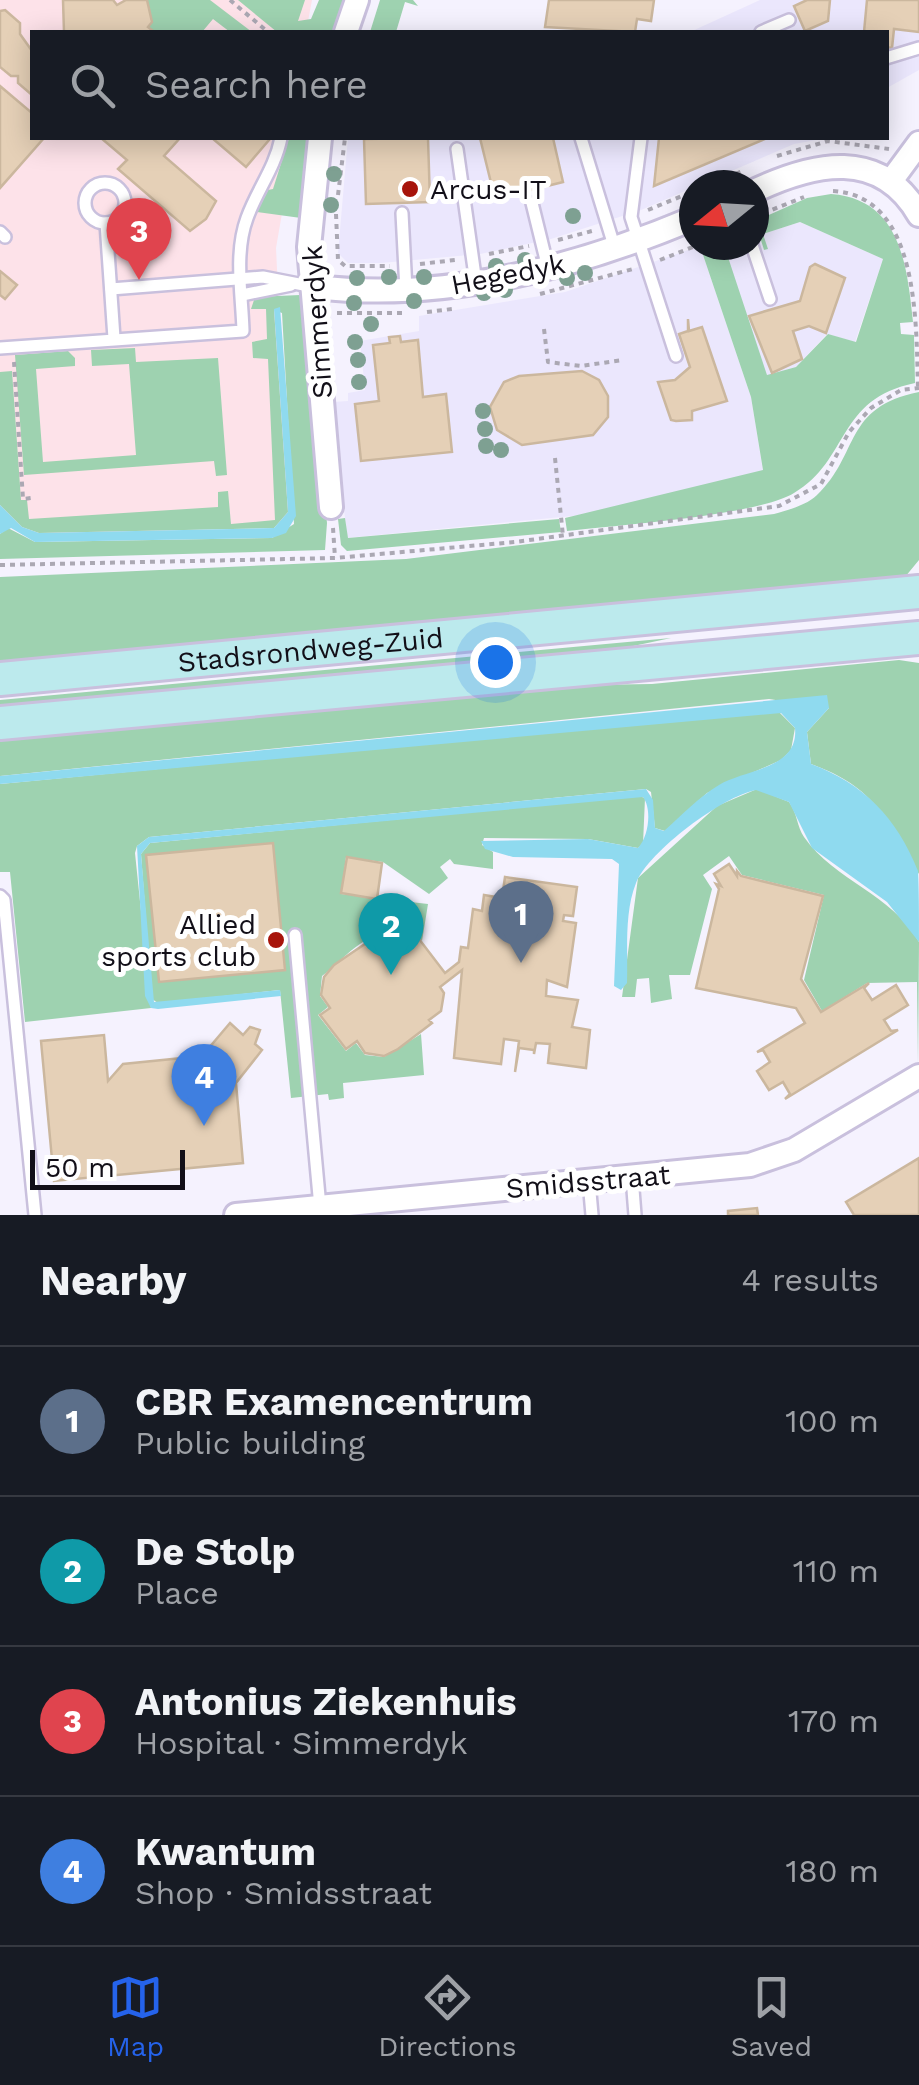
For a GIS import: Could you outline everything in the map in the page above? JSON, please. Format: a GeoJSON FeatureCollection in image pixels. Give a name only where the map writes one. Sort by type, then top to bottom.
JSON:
{"type":"FeatureCollection","features":[{"type":"Feature","properties":{"kind":"main road","name":"Stadsrondweg-Zuid"},"geometry":{"type":"LineString","coordinates":[[0,679],[919,592]]}},
{"type":"Feature","properties":{"kind":"main road","name":"Stadsrondweg-Zuid"},"geometry":{"type":"LineString","coordinates":[[0,723],[919,638]]}},
{"type":"Feature","properties":{"kind":"street"},"geometry":{"type":"LineString","coordinates":[[347,30],[357,0]]}},
{"type":"Feature","properties":{"kind":"street","name":"Simmerdyk"},"geometry":{"type":"LineString","coordinates":[[320,140],[303,286],[331,508]]}},
{"type":"Feature","properties":{"kind":"street"},"geometry":{"type":"LineString","coordinates":[[891,181],[919,143]]}},
{"type":"Feature","properties":{"kind":"street"},"geometry":{"type":"LineString","coordinates":[[769,185],[809,168],[835,166],[891,181],[919,215]]}},
{"type":"Feature","properties":{"kind":"street","name":"Hegedyk"},"geometry":{"type":"LineString","coordinates":[[303,286],[406,290],[476,283],[615,249],[679,225]]}},
{"type":"Feature","properties":{"kind":"street","name":"Smidsstraat"},"geometry":{"type":"LineString","coordinates":[[236,1215],[320,1207],[434,1205],[588,1181],[772,1159],[919,1076]]}},
{"type":"Feature","properties":{"kind":"lane"},"geometry":{"type":"LineString","coordinates":[[766,30],[789,20]]}},
{"type":"Feature","properties":{"kind":"lane"},"geometry":{"type":"LineString","coordinates":[[889,57],[919,48]]}},
{"type":"Feature","properties":{"kind":"lane"},"geometry":{"type":"LineString","coordinates":[[6,348],[243,330],[240,244],[247,218],[277,160],[281,140]]}},
{"type":"Feature","properties":{"kind":"lane"},"geometry":{"type":"LineString","coordinates":[[582,140],[615,249]]}},
{"type":"Feature","properties":{"kind":"lane"},"geometry":{"type":"LineString","coordinates":[[640,140],[631,217],[676,356]]}},
{"type":"Feature","properties":{"kind":"lane"},"geometry":{"type":"LineString","coordinates":[[457,149],[476,283]]}},
{"type":"Feature","properties":{"kind":"lane"},"geometry":{"type":"LineString","coordinates":[[532,203],[548,268]]}},
{"type":"Feature","properties":{"kind":"lane"},"geometry":{"type":"LineString","coordinates":[[402,213],[406,290]]}},
{"type":"Feature","properties":{"kind":"lane"},"geometry":{"type":"LineString","coordinates":[[106,223],[114,338]]}},
{"type":"Feature","properties":{"kind":"lane"},"geometry":{"type":"LineString","coordinates":[[757,260],[770,300]]}},
{"type":"Feature","properties":{"kind":"lane"},"geometry":{"type":"LineString","coordinates":[[111,288],[242,278],[282,278],[303,286]]}},
{"type":"Feature","properties":{"kind":"lane"},"geometry":{"type":"LineString","coordinates":[[242,295],[303,286]]}},
{"type":"Feature","properties":{"kind":"lane"},"geometry":{"type":"LineString","coordinates":[[0,896],[4,900],[35,1215]]}},
{"type":"Feature","properties":{"kind":"lane"},"geometry":{"type":"LineString","coordinates":[[295,935],[320,1207]]}},
{"type":"Feature","properties":{"kind":"lane"},"geometry":{"type":"LineString","coordinates":[[632,1177],[635,1215]]}},
{"type":"Feature","properties":{"kind":"lane"},"geometry":{"type":"LineString","coordinates":[[588,1181],[592,1215]]}},
{"type":"Feature","properties":{"kind":"path"},"geometry":{"type":"LineString","coordinates":[[230,0],[266,30]]}},
{"type":"Feature","properties":{"kind":"path"},"geometry":{"type":"LineString","coordinates":[[0,565],[335,558],[562,536],[779,506],[820,484],[849,432],[870,408],[900,390],[919,388],[918,350],[902,238],[873,202],[854,192],[829,191]]}},
{"type":"Feature","properties":{"kind":"path"},"geometry":{"type":"LineString","coordinates":[[769,212],[818,194]]}},
{"type":"Feature","properties":{"kind":"path"},"geometry":{"type":"LineString","coordinates":[[544,330],[548,362],[581,366],[623,360]]}},
{"type":"Feature","properties":{"kind":"path"},"geometry":{"type":"LineString","coordinates":[[6,348],[23,499],[31,498]]}},
{"type":"Feature","properties":{"kind":"path"},"geometry":{"type":"LineString","coordinates":[[555,458],[562,536]]}},
{"type":"Feature","properties":{"kind":"path"},"geometry":{"type":"LineString","coordinates":[[331,508],[335,558]]}},
{"type":"Feature","properties":{"kind":"shaded area"},"geometry":{"type":"Polygon","coordinates":[[[0,0],[312,0],[306,30],[30,30],[30,140],[295,140],[276,248],[289,525],[38,537],[0,514],[0,0]]]}},
{"type":"Feature","properties":{"kind":"shaded area"},"geometry":{"type":"Polygon","coordinates":[[[760,0],[919,0],[919,70],[889,87],[889,30],[694,30],[760,0]]]}},
{"type":"Feature","properties":{"kind":"shaded area"},"geometry":{"type":"Polygon","coordinates":[[[348,140],[816,140],[794,144],[734,170],[679,170],[679,194],[551,239],[480,254],[348,263],[338,253],[348,140]]]}},
{"type":"Feature","properties":{"kind":"shaded area"},"geometry":{"type":"Polygon","coordinates":[[[800,222],[883,259],[855,342],[827,334],[796,367],[767,376],[728,260],[769,260],[769,232],[800,222]]]}},
{"type":"Feature","properties":{"kind":"shaded area"},"geometry":{"type":"Polygon","coordinates":[[[679,253],[679,260],[705,260],[751,397],[763,471],[593,514],[347,538],[333,402],[348,401],[348,393],[365,390],[360,341],[419,331],[419,316],[565,292],[679,253]]]}},
{"type":"Feature","properties":{"kind":"green space"},"geometry":{"type":"Polygon","coordinates":[[[148,0],[210,0],[249,30],[227,30],[213,19],[204,30],[147,30],[148,0]]]}},
{"type":"Feature","properties":{"kind":"green space"},"geometry":{"type":"Polygon","coordinates":[[[238,0],[305,0],[298,21],[311,19],[319,0],[347,0],[338,30],[275,30],[238,0]]]}},
{"type":"Feature","properties":{"kind":"green space"},"geometry":{"type":"Polygon","coordinates":[[[380,0],[413,0],[418,6],[405,2],[397,30],[371,30],[380,0]]]}},
{"type":"Feature","properties":{"kind":"green space"},"geometry":{"type":"Polygon","coordinates":[[[288,140],[311,140],[301,218],[257,212],[268,190],[273,189],[288,140]]]}},
{"type":"Feature","properties":{"kind":"green space"},"geometry":{"type":"Polygon","coordinates":[[[831,194],[854,199],[872,208],[896,239],[908,279],[913,322],[900,323],[901,334],[914,335],[915,383],[871,402],[825,464],[794,493],[719,514],[567,531],[565,518],[763,470],[751,397],[705,260],[729,260],[767,375],[796,367],[828,334],[856,342],[883,259],[800,222],[769,232],[769,215],[807,198],[831,194]]]}},
{"type":"Feature","properties":{"kind":"green space"},"geometry":{"type":"Polygon","coordinates":[[[255,297],[305,297],[327,523],[325,550],[0,559],[0,534],[8,528],[35,542],[272,538],[294,524],[282,313],[274,310],[288,512],[274,528],[39,533],[22,527],[0,505],[0,372],[12,371],[21,500],[27,500],[29,519],[218,507],[218,492],[228,491],[231,524],[275,520],[268,359],[253,358],[252,342],[267,339],[266,309],[251,309],[255,297]]]}},
{"type":"Feature","properties":{"kind":"green space"},"geometry":{"type":"Polygon","coordinates":[[[135,348],[136,362],[218,358],[227,475],[216,476],[214,461],[24,475],[15,355],[68,351],[75,358],[75,366],[36,369],[43,462],[136,455],[129,364],[92,366],[91,350],[135,348]]]}},
{"type":"Feature","properties":{"kind":"green space"},"geometry":{"type":"Polygon","coordinates":[[[919,392],[919,560],[905,577],[0,673],[0,577],[406,559],[774,514],[817,495],[831,479],[865,420],[877,409],[919,392]]]}},
{"type":"Feature","properties":{"kind":"green space"},"geometry":{"type":"Polygon","coordinates":[[[345,518],[348,538],[559,519],[561,532],[347,551],[341,545],[338,519],[345,518]]]}},
{"type":"Feature","properties":{"kind":"green space"},"geometry":{"type":"Polygon","coordinates":[[[671,638],[539,666],[0,720],[0,700],[671,638]]]}},
{"type":"Feature","properties":{"kind":"green space"},"geometry":{"type":"Polygon","coordinates":[[[899,660],[919,663],[919,874],[887,821],[865,794],[811,764],[807,732],[829,708],[769,699],[0,776],[0,736],[523,686],[652,684],[899,660]]]}},
{"type":"Feature","properties":{"kind":"green space"},"geometry":{"type":"Polygon","coordinates":[[[780,713],[795,728],[791,750],[781,760],[707,793],[665,831],[655,828],[651,792],[646,789],[149,837],[137,846],[135,853],[151,1008],[25,1022],[10,872],[0,872],[0,784],[780,713]]]}},
{"type":"Feature","properties":{"kind":"green space"},"geometry":{"type":"Polygon","coordinates":[[[757,789],[789,802],[802,833],[817,852],[894,912],[919,942],[918,1065],[917,982],[867,983],[822,1011],[804,980],[824,895],[742,875],[729,856],[703,875],[712,889],[690,975],[669,975],[672,999],[651,1003],[649,978],[637,979],[635,997],[622,997],[638,878],[717,806],[757,789]]]}},
{"type":"Feature","properties":{"kind":"green space"},"geometry":{"type":"Polygon","coordinates":[[[645,798],[643,844],[638,848],[588,839],[484,838],[482,845],[493,852],[493,869],[454,864],[450,859],[440,867],[448,878],[429,894],[383,862],[346,857],[341,894],[428,904],[422,941],[419,937],[409,945],[401,934],[388,934],[357,946],[322,976],[320,996],[328,1007],[318,1015],[346,1051],[356,1043],[365,1055],[384,1057],[421,1034],[424,1075],[343,1083],[344,1098],[329,1100],[328,1094],[291,1098],[280,990],[158,1003],[152,999],[141,854],[150,843],[645,798]]]}},
{"type":"Feature","properties":{"kind":"water"},"geometry":{"type":"Polygon","coordinates":[[[280,307],[296,516],[286,533],[272,538],[35,542],[11,528],[0,534],[0,505],[22,527],[39,533],[274,528],[288,512],[274,309],[280,307]]]}},
{"type":"Feature","properties":{"kind":"water"},"geometry":{"type":"Polygon","coordinates":[[[827,695],[829,708],[807,732],[811,764],[862,792],[900,835],[918,871],[919,942],[887,902],[812,848],[789,802],[756,790],[707,814],[671,841],[644,870],[630,907],[627,983],[621,990],[614,986],[619,864],[612,859],[513,857],[485,849],[481,841],[588,839],[638,848],[648,822],[643,797],[150,843],[141,854],[154,1002],[280,990],[281,996],[158,1009],[151,1008],[145,996],[137,846],[149,837],[646,789],[653,800],[655,828],[664,831],[719,785],[769,766],[789,752],[795,728],[781,713],[0,784],[0,776],[827,695]]]}},
{"type":"Feature","properties":{"kind":"building"},"geometry":{"type":"Polygon","coordinates":[[[63,0],[113,0],[117,5],[126,0],[147,0],[152,22],[148,27],[152,30],[64,30],[63,0]]]}},
{"type":"Feature","properties":{"kind":"building"},"geometry":{"type":"Polygon","coordinates":[[[549,0],[654,0],[651,21],[637,19],[635,30],[545,27],[549,0]]]}},
{"type":"Feature","properties":{"kind":"building"},"geometry":{"type":"Polygon","coordinates":[[[807,0],[830,0],[828,21],[805,30],[794,6],[807,0]]]}},
{"type":"Feature","properties":{"kind":"building"},"geometry":{"type":"Polygon","coordinates":[[[867,0],[919,0],[919,32],[894,29],[892,48],[889,30],[864,30],[867,0]]]}},
{"type":"Feature","properties":{"kind":"building"},"geometry":{"type":"Polygon","coordinates":[[[5,10],[20,23],[20,34],[30,48],[30,93],[18,83],[18,76],[11,76],[0,67],[0,11],[5,10]]]}},
{"type":"Feature","properties":{"kind":"building"},"geometry":{"type":"Polygon","coordinates":[[[0,86],[30,111],[30,140],[42,140],[0,188],[0,86]]]}},
{"type":"Feature","properties":{"kind":"building"},"geometry":{"type":"Polygon","coordinates":[[[103,140],[178,140],[164,156],[216,201],[206,219],[190,231],[118,169],[127,160],[103,140]]]}},
{"type":"Feature","properties":{"kind":"building"},"geometry":{"type":"Polygon","coordinates":[[[214,140],[269,140],[246,167],[214,140]]]}},
{"type":"Feature","properties":{"kind":"building"},"geometry":{"type":"Polygon","coordinates":[[[364,140],[428,140],[430,202],[366,204],[364,140]]]}},
{"type":"Feature","properties":{"kind":"building"},"geometry":{"type":"Polygon","coordinates":[[[480,140],[553,140],[563,182],[495,199],[480,140]]]}},
{"type":"Feature","properties":{"kind":"building"},"geometry":{"type":"Polygon","coordinates":[[[659,140],[762,140],[692,170],[679,170],[679,175],[654,186],[659,140]]]}},
{"type":"Feature","properties":{"kind":"building"},"geometry":{"type":"Polygon","coordinates":[[[815,264],[845,278],[826,333],[809,326],[793,331],[802,359],[772,373],[749,316],[800,301],[810,267],[815,264]]]}},
{"type":"Feature","properties":{"kind":"building"},"geometry":{"type":"Polygon","coordinates":[[[0,271],[17,285],[5,299],[0,295],[0,271]]]}},
{"type":"Feature","properties":{"kind":"building"},"geometry":{"type":"Polygon","coordinates":[[[688,319],[689,331],[702,327],[727,401],[692,411],[692,420],[676,421],[671,420],[658,382],[675,380],[690,367],[679,334],[688,331],[688,319]]]}},
{"type":"Feature","properties":{"kind":"building"},"geometry":{"type":"Polygon","coordinates":[[[400,336],[401,342],[418,340],[423,397],[446,394],[452,452],[361,461],[355,404],[379,401],[373,345],[390,343],[389,337],[400,336]]]}},
{"type":"Feature","properties":{"kind":"building"},"geometry":{"type":"Polygon","coordinates":[[[582,371],[599,380],[608,396],[608,417],[593,435],[522,445],[497,430],[490,407],[504,382],[519,376],[582,371]]]}},
{"type":"Feature","properties":{"kind":"building"},"geometry":{"type":"Polygon","coordinates":[[[273,843],[285,970],[159,982],[146,855],[273,843]]]}},
{"type":"Feature","properties":{"kind":"building"},"geometry":{"type":"Polygon","coordinates":[[[347,857],[382,863],[377,899],[341,893],[347,857]]]}},
{"type":"Feature","properties":{"kind":"building"},"geometry":{"type":"Polygon","coordinates":[[[729,864],[737,876],[737,871],[741,876],[823,896],[801,979],[821,1012],[869,983],[864,988],[872,1000],[896,985],[908,1005],[884,1020],[891,1031],[898,1030],[785,1099],[790,1094],[783,1082],[769,1090],[757,1071],[770,1062],[763,1050],[757,1052],[805,1023],[796,1008],[696,988],[719,889],[716,884],[721,886],[714,874],[729,864]]]}},
{"type":"Feature","properties":{"kind":"building"},"geometry":{"type":"Polygon","coordinates":[[[505,877],[577,887],[573,916],[564,915],[563,921],[576,923],[567,987],[547,980],[546,996],[578,1000],[572,1027],[590,1030],[586,1068],[548,1063],[550,1044],[536,1043],[534,1054],[534,1050],[519,1048],[515,1072],[519,1041],[504,1039],[501,1064],[454,1058],[462,970],[440,987],[444,993],[441,1011],[429,1020],[432,1023],[398,1049],[384,1056],[365,1053],[357,1041],[346,1049],[320,1015],[330,1008],[321,995],[324,977],[334,965],[381,933],[400,935],[409,947],[419,939],[445,973],[459,962],[461,947],[468,948],[473,909],[482,911],[484,895],[502,898],[505,877]]]}},
{"type":"Feature","properties":{"kind":"building"},"geometry":{"type":"Polygon","coordinates":[[[230,1023],[243,1035],[250,1027],[260,1030],[255,1044],[262,1050],[236,1083],[243,1163],[54,1181],[41,1041],[104,1035],[108,1081],[123,1064],[202,1056],[230,1023]]]}},
{"type":"Feature","properties":{"kind":"building"},"geometry":{"type":"Polygon","coordinates":[[[919,1158],[919,1215],[854,1215],[846,1202],[919,1158]]]}},
{"type":"Feature","properties":{"kind":"building"},"geometry":{"type":"Polygon","coordinates":[[[757,1208],[758,1215],[728,1215],[728,1211],[757,1208]]]}},
{"type":"Feature","properties":{"kind":"place","name":"Arcus-IT"},"geometry":{"type":"Point","coordinates":[410,189]}},
{"type":"Feature","properties":{"kind":"place","name":"Antonius Ziekenhuis"},"geometry":{"type":"Point","coordinates":[139,280]}},
{"type":"Feature","properties":{"kind":"place","name":"Allied sports club"},"geometry":{"type":"Point","coordinates":[276,940]}},
{"type":"Feature","properties":{"kind":"place","name":"CBR Examencentrum"},"geometry":{"type":"Point","coordinates":[521,963]}},
{"type":"Feature","properties":{"kind":"place","name":"De Stolp"},"geometry":{"type":"Point","coordinates":[391,975]}},
{"type":"Feature","properties":{"kind":"place","name":"Kwantum"},"geometry":{"type":"Point","coordinates":[204,1126]}}]}
